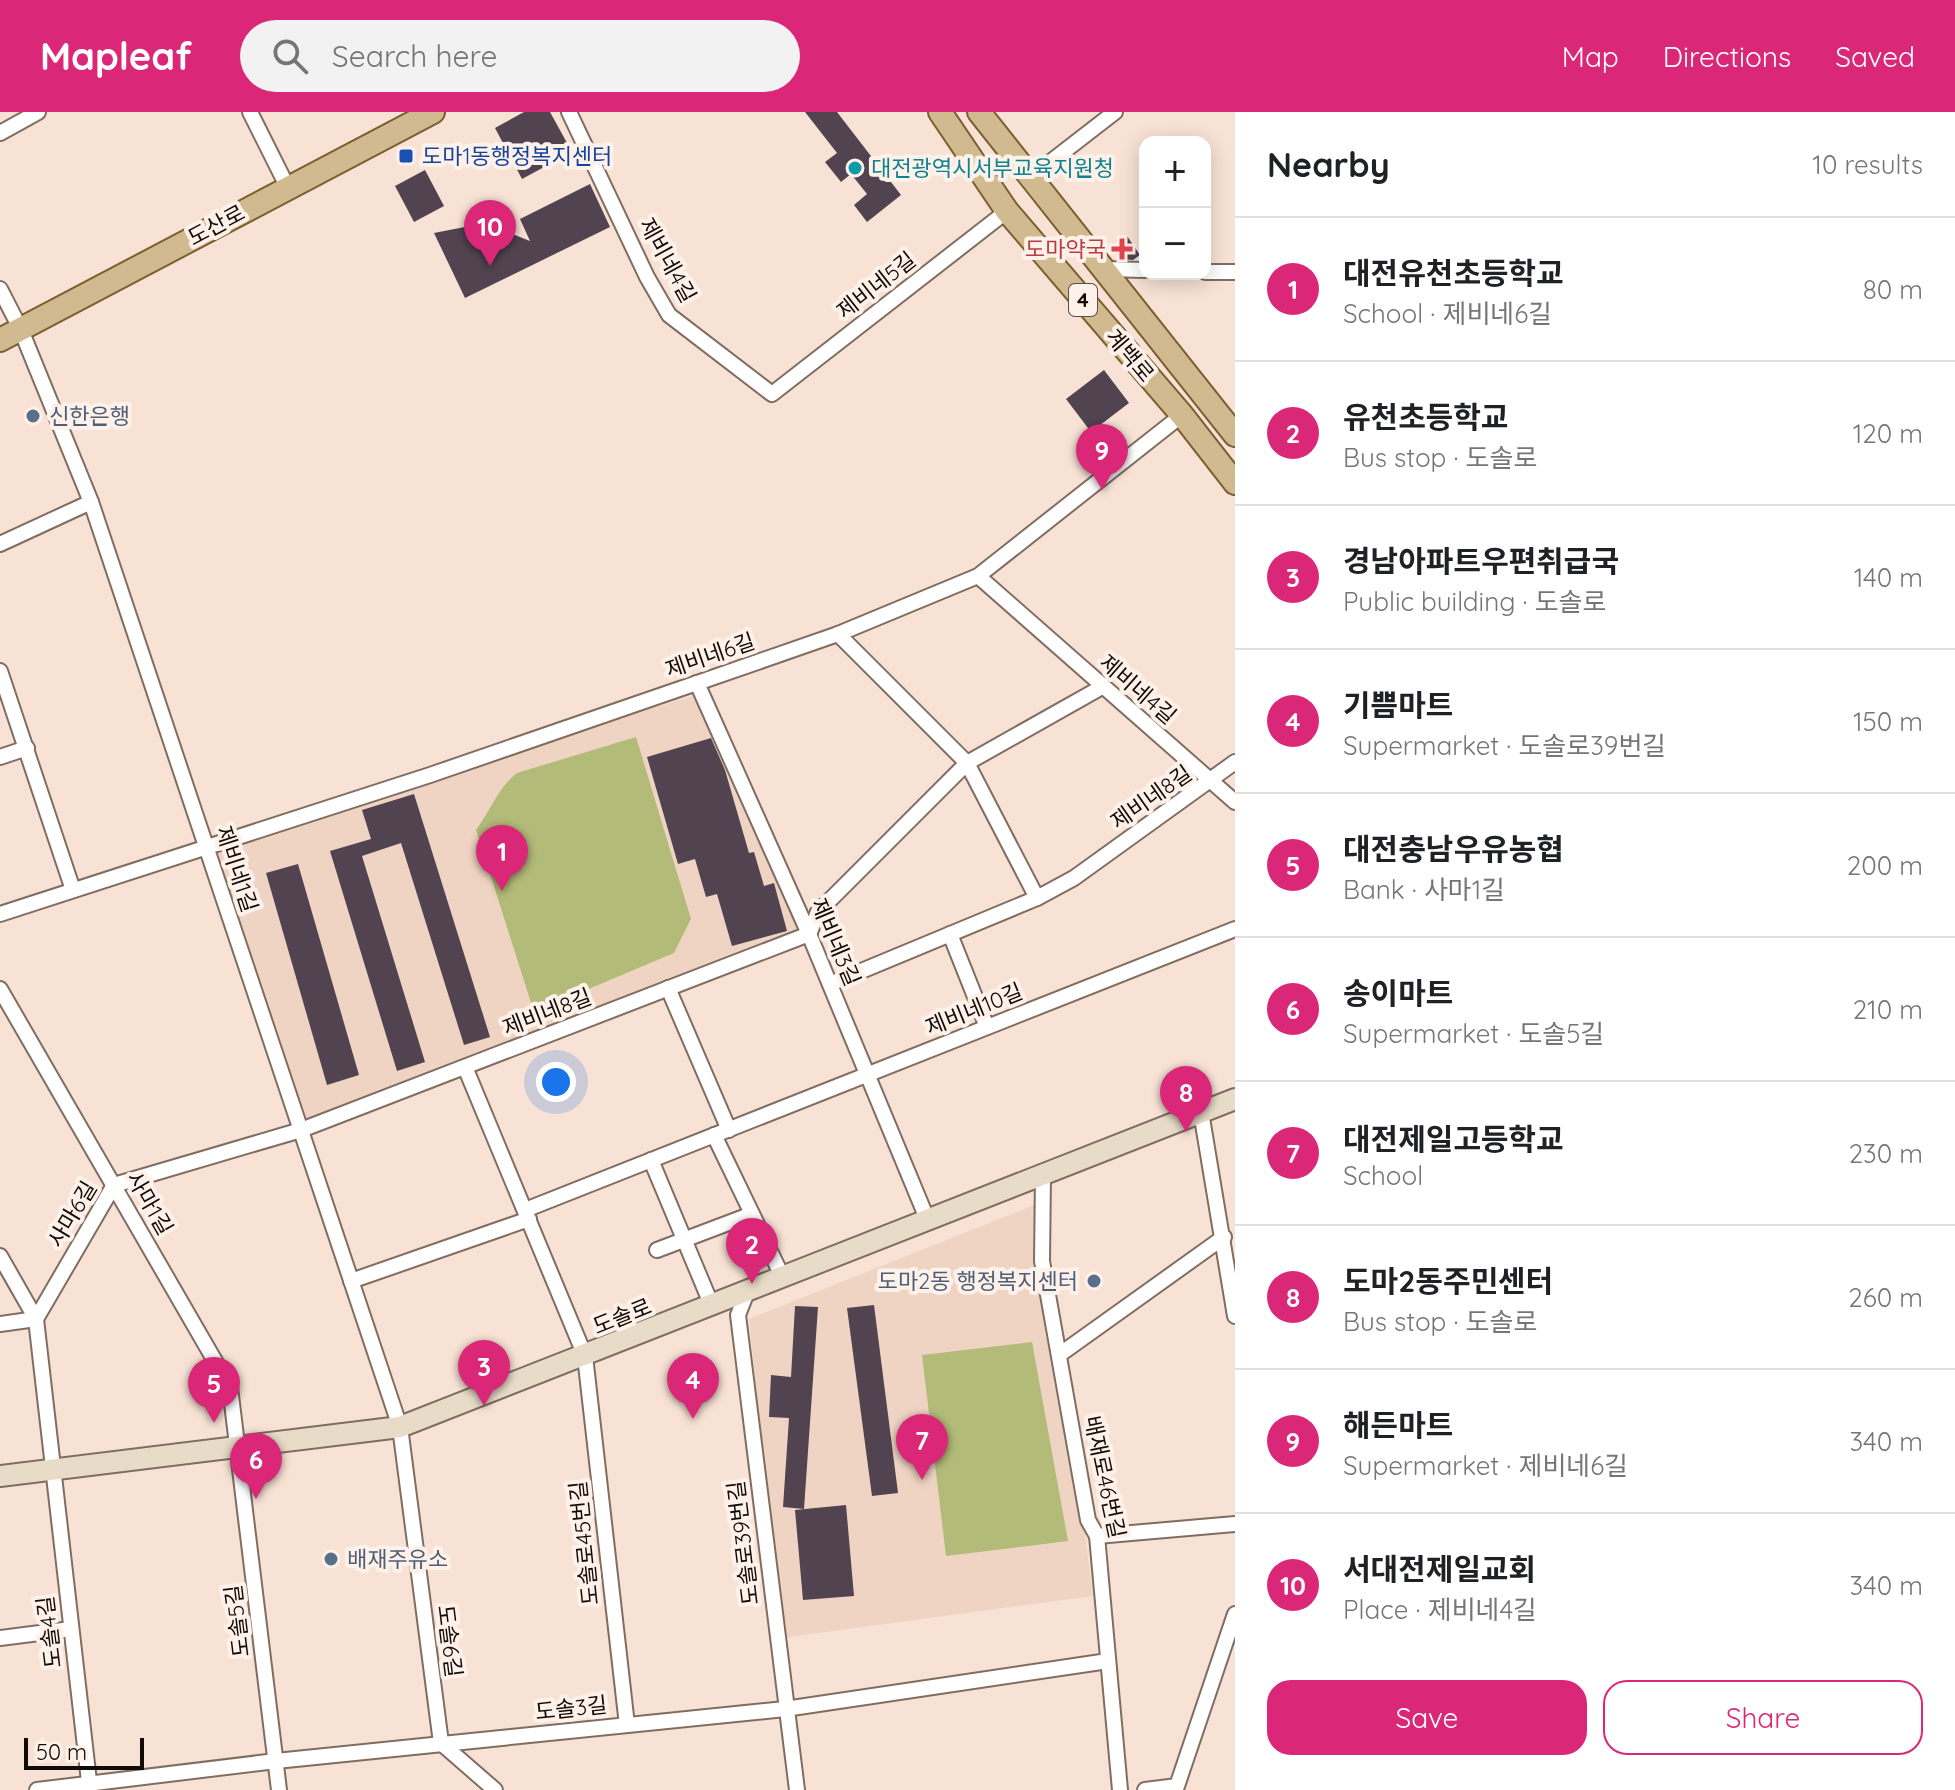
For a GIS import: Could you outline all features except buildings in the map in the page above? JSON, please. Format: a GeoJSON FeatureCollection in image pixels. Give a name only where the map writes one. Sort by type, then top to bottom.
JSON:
{"type":"FeatureCollection","features":[{"type":"Feature","properties":{"kind":"main road","name":"계백로"},"geometry":{"type":"LineString","coordinates":[[940,112],[1007,211],[1182,415],[1235,483]]}},
{"type":"Feature","properties":{"kind":"main road","name":"계백로"},"geometry":{"type":"LineString","coordinates":[[979,112],[1235,435]]}},
{"type":"Feature","properties":{"kind":"main road","name":"도산로"},"geometry":{"type":"LineString","coordinates":[[0,340],[421,115]]}},
{"type":"Feature","properties":{"kind":"street"},"geometry":{"type":"LineString","coordinates":[[0,133],[38,112]]}},
{"type":"Feature","properties":{"kind":"street"},"geometry":{"type":"LineString","coordinates":[[250,112],[288,188]]}},
{"type":"Feature","properties":{"kind":"street","name":"제비네4길"},"geometry":{"type":"LineString","coordinates":[[569,112],[647,277],[669,315],[772,394]]}},
{"type":"Feature","properties":{"kind":"street"},"geometry":{"type":"LineString","coordinates":[[1031,177],[1115,112]]}},
{"type":"Feature","properties":{"kind":"street","name":"제비네5길"},"geometry":{"type":"LineString","coordinates":[[772,394],[1007,211]]}},
{"type":"Feature","properties":{"kind":"street"},"geometry":{"type":"LineString","coordinates":[[1103,269],[1139,270]]}},
{"type":"Feature","properties":{"kind":"street"},"geometry":{"type":"LineString","coordinates":[[1211,272],[1235,272]]}},
{"type":"Feature","properties":{"kind":"street","name":"제비네1길"},"geometry":{"type":"LineString","coordinates":[[0,289],[21,330],[91,502],[400,1427]]}},
{"type":"Feature","properties":{"kind":"street","name":"제비네6길"},"geometry":{"type":"LineString","coordinates":[[0,914],[430,775],[697,683],[838,634],[978,576],[1182,415]]}},
{"type":"Feature","properties":{"kind":"street"},"geometry":{"type":"LineString","coordinates":[[0,544],[91,502]]}},
{"type":"Feature","properties":{"kind":"street","name":"제비네4길"},"geometry":{"type":"LineString","coordinates":[[978,576],[1235,802]]}},
{"type":"Feature","properties":{"kind":"street"},"geometry":{"type":"LineString","coordinates":[[838,634],[967,763],[1037,898]]}},
{"type":"Feature","properties":{"kind":"street"},"geometry":{"type":"LineString","coordinates":[[0,671],[73,890]]}},
{"type":"Feature","properties":{"kind":"street","name":"제비네3길"},"geometry":{"type":"LineString","coordinates":[[697,683],[809,934],[928,1221]]}},
{"type":"Feature","properties":{"kind":"street"},"geometry":{"type":"LineString","coordinates":[[809,934],[818,912],[967,763],[1102,687]]}},
{"type":"Feature","properties":{"kind":"street"},"geometry":{"type":"LineString","coordinates":[[0,757],[27,748]]}},
{"type":"Feature","properties":{"kind":"street","name":"제비네8길"},"geometry":{"type":"LineString","coordinates":[[830,984],[1037,898],[1074,878],[1212,782],[1235,762]]}},
{"type":"Feature","properties":{"kind":"street","name":"제비네10길"},"geometry":{"type":"LineString","coordinates":[[351,1281],[527,1215],[651,1160],[1235,929]]}},
{"type":"Feature","properties":{"kind":"street","name":"제비네8길"},"geometry":{"type":"LineString","coordinates":[[301,1130],[809,934]]}},
{"type":"Feature","properties":{"kind":"street"},"geometry":{"type":"LineString","coordinates":[[950,934],[987,1027]]}},
{"type":"Feature","properties":{"kind":"street"},"geometry":{"type":"LineString","coordinates":[[668,988],[752,1214],[783,1278]]}},
{"type":"Feature","properties":{"kind":"street","name":"사마1길"},"geometry":{"type":"LineString","coordinates":[[0,989],[230,1387],[238,1447]]}},
{"type":"Feature","properties":{"kind":"street"},"geometry":{"type":"LineString","coordinates":[[465,1067],[585,1356]]}},
{"type":"Feature","properties":{"kind":"street","name":"도솔로"},"geometry":{"type":"LineString","coordinates":[[0,1476],[400,1427],[1235,1099]]}},
{"type":"Feature","properties":{"kind":"street"},"geometry":{"type":"LineString","coordinates":[[1201,1112],[1235,1316]]}},
{"type":"Feature","properties":{"kind":"street","name":"사마6길"},"geometry":{"type":"LineString","coordinates":[[36,1319],[114,1185],[301,1130]]}},
{"type":"Feature","properties":{"kind":"street"},"geometry":{"type":"LineString","coordinates":[[651,1160],[712,1306]]}},
{"type":"Feature","properties":{"kind":"street","name":"배재로46번길"},"geometry":{"type":"LineString","coordinates":[[1043,1175],[1042,1261],[1088,1520],[1097,1536],[1120,1790]]}},
{"type":"Feature","properties":{"kind":"street"},"geometry":{"type":"LineString","coordinates":[[657,1250],[752,1214]]}},
{"type":"Feature","properties":{"kind":"street"},"geometry":{"type":"LineString","coordinates":[[1059,1355],[1224,1237]]}},
{"type":"Feature","properties":{"kind":"street"},"geometry":{"type":"LineString","coordinates":[[0,1256],[36,1319],[0,1324]]}},
{"type":"Feature","properties":{"kind":"street","name":"도솔로39번길"},"geometry":{"type":"LineString","coordinates":[[747,1292],[738,1315],[797,1790]]}},
{"type":"Feature","properties":{"kind":"street","name":"도솔4길"},"geometry":{"type":"LineString","coordinates":[[36,1319],[90,1787]]}},
{"type":"Feature","properties":{"kind":"street","name":"도솔로45번길"},"geometry":{"type":"LineString","coordinates":[[585,1356],[627,1725]]}},
{"type":"Feature","properties":{"kind":"street","name":"도솔6길"},"geometry":{"type":"LineString","coordinates":[[400,1427],[441,1743]]}},
{"type":"Feature","properties":{"kind":"street","name":"도솔5길"},"geometry":{"type":"LineString","coordinates":[[238,1447],[279,1790]]}},
{"type":"Feature","properties":{"kind":"street"},"geometry":{"type":"LineString","coordinates":[[1097,1536],[1235,1524]]}},
{"type":"Feature","properties":{"kind":"street"},"geometry":{"type":"LineString","coordinates":[[1145,1790],[1177,1786],[1235,1614]]}},
{"type":"Feature","properties":{"kind":"street"},"geometry":{"type":"LineString","coordinates":[[0,1638],[71,1629]]}},
{"type":"Feature","properties":{"kind":"street","name":"도솔3길"},"geometry":{"type":"LineString","coordinates":[[37,1790],[90,1787],[276,1761],[441,1743],[785,1709],[1108,1661]]}},
{"type":"Feature","properties":{"kind":"street"},"geometry":{"type":"LineString","coordinates":[[441,1743],[495,1790]]}},
{"type":"Feature","properties":{"kind":"shaded area"},"geometry":{"type":"Polygon","coordinates":[[[699,694],[802,937],[301,1130],[206,846],[699,694]]]}},
{"type":"Feature","properties":{"kind":"shaded area"},"geometry":{"type":"Polygon","coordinates":[[[1034,1205],[1033,1255],[1063,1365],[1093,1596],[781,1638],[749,1319],[1034,1205]]]}},
{"type":"Feature","properties":{"kind":"green space"},"geometry":{"type":"Polygon","coordinates":[[[636,737],[691,919],[674,953],[534,1012],[476,830],[500,792],[517,773],[636,737]]]}},
{"type":"Feature","properties":{"kind":"green space"},"geometry":{"type":"Polygon","coordinates":[[[1032,1342],[1068,1541],[946,1556],[922,1355],[1032,1342]]]}},
{"type":"Feature","properties":{"kind":"place","name":"도마1동행정복지센터"},"geometry":{"type":"Point","coordinates":[406,156]}},
{"type":"Feature","properties":{"kind":"place","name":"대전광역시서부교육지원청"},"geometry":{"type":"Point","coordinates":[855,168]}},
{"type":"Feature","properties":{"kind":"place","name":"도마약국"},"geometry":{"type":"Point","coordinates":[1122,249]}},
{"type":"Feature","properties":{"kind":"place","name":"서대전제일교회"},"geometry":{"type":"Point","coordinates":[490,266]}},
{"type":"Feature","properties":{"kind":"place","name":"신한은행"},"geometry":{"type":"Point","coordinates":[33,416]}},
{"type":"Feature","properties":{"kind":"place","name":"해든마트"},"geometry":{"type":"Point","coordinates":[1102,490]}},
{"type":"Feature","properties":{"kind":"place","name":"대전유천초등학교"},"geometry":{"type":"Point","coordinates":[502,891]}},
{"type":"Feature","properties":{"kind":"place","name":"도마2동주민센터"},"geometry":{"type":"Point","coordinates":[1186,1132]}},
{"type":"Feature","properties":{"kind":"place","name":"도마2동 행정복지센터"},"geometry":{"type":"Point","coordinates":[1094,1281]}},
{"type":"Feature","properties":{"kind":"place","name":"유천초등학교"},"geometry":{"type":"Point","coordinates":[752,1284]}},
{"type":"Feature","properties":{"kind":"place","name":"경남아파트우편취급국"},"geometry":{"type":"Point","coordinates":[484,1406]}},
{"type":"Feature","properties":{"kind":"place","name":"기쁨마트"},"geometry":{"type":"Point","coordinates":[693,1419]}},
{"type":"Feature","properties":{"kind":"place","name":"대전충남우유농협"},"geometry":{"type":"Point","coordinates":[214,1423]}},
{"type":"Feature","properties":{"kind":"place","name":"대전제일고등학교"},"geometry":{"type":"Point","coordinates":[922,1480]}},
{"type":"Feature","properties":{"kind":"place","name":"송이마트"},"geometry":{"type":"Point","coordinates":[256,1499]}},
{"type":"Feature","properties":{"kind":"place","name":"배재주유소"},"geometry":{"type":"Point","coordinates":[331,1559]}}]}
